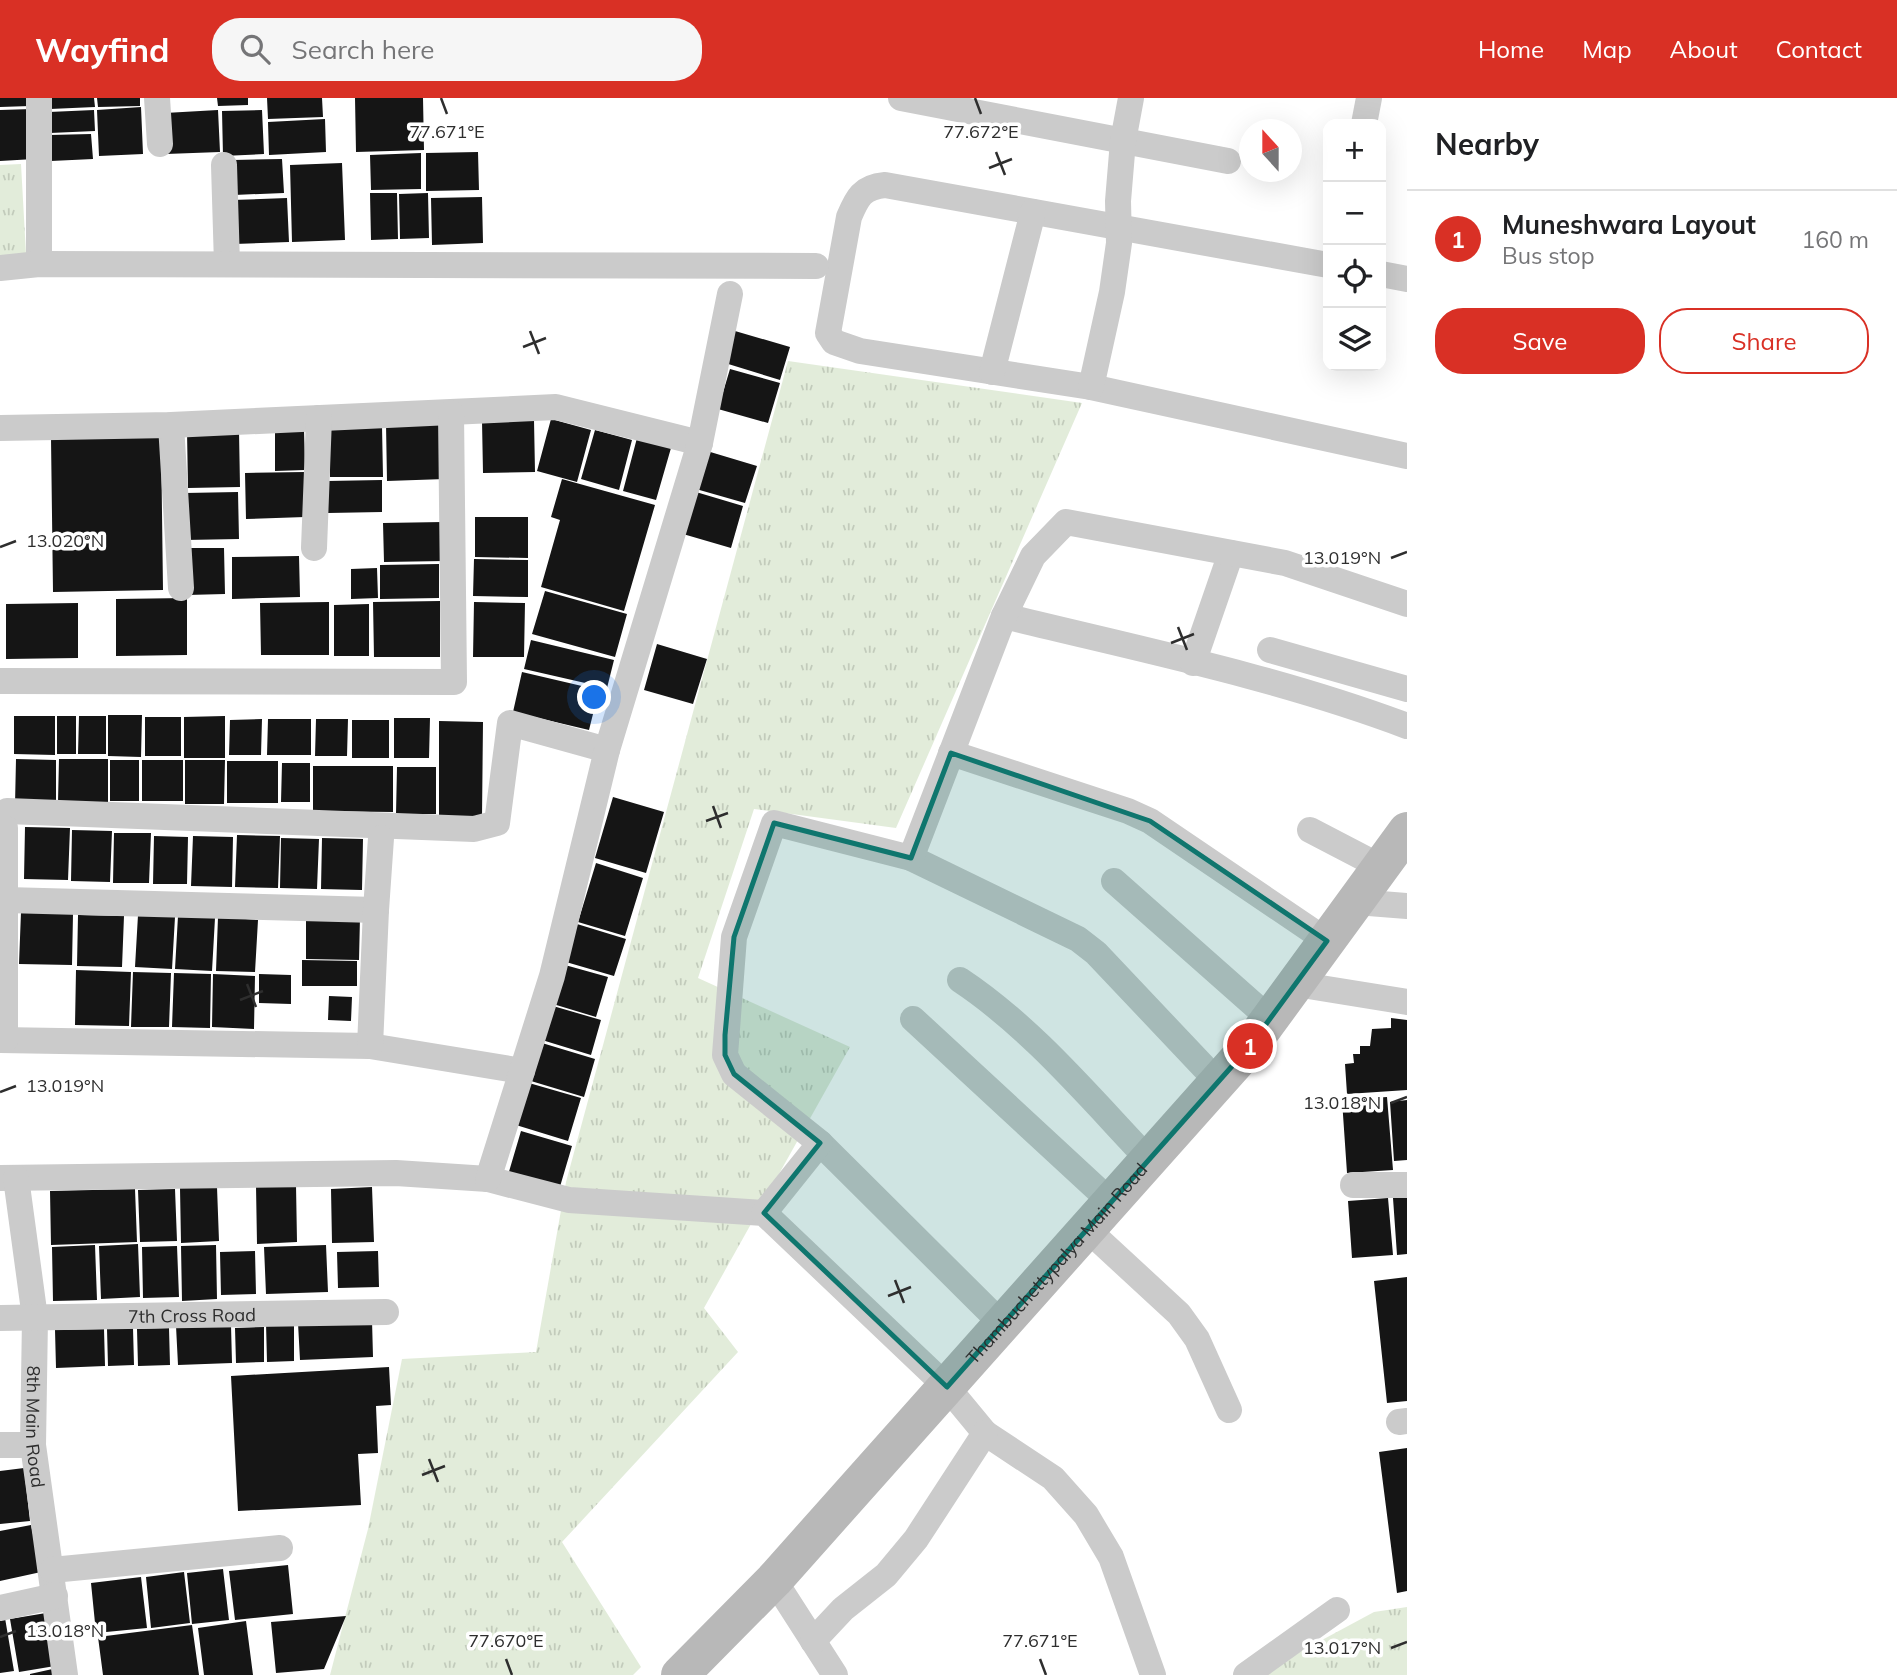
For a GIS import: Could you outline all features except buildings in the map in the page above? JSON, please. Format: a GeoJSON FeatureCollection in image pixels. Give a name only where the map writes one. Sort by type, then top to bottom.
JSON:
{"type":"FeatureCollection","features":[{"type":"Feature","properties":{"kind":"main road","name":"Thambuchettypalya Main Road"},"geometry":{"type":"LineString","coordinates":[[680,1675],[774,1580],[1218,1082],[1270,1019],[1407,831]]}},
{"type":"Feature","properties":{"kind":"street"},"geometry":{"type":"LineString","coordinates":[[39,98],[39,264]]}},
{"type":"Feature","properties":{"kind":"street"},"geometry":{"type":"LineString","coordinates":[[157,98],[160,144]]}},
{"type":"Feature","properties":{"kind":"street"},"geometry":{"type":"LineString","coordinates":[[901,98],[1228,160]]}},
{"type":"Feature","properties":{"kind":"street"},"geometry":{"type":"LineString","coordinates":[[1091,387],[1112,292],[1121,228],[1118,201],[1123,141],[1131,98]]}},
{"type":"Feature","properties":{"kind":"street"},"geometry":{"type":"LineString","coordinates":[[1365,119],[1369,98]]}},
{"type":"Feature","properties":{"kind":"street"},"geometry":{"type":"LineString","coordinates":[[224,165],[227,264]]}},
{"type":"Feature","properties":{"kind":"street"},"geometry":{"type":"LineString","coordinates":[[1323,264],[885,185],[873,186],[856,201],[849,217],[828,333],[834,342],[860,351],[1091,387],[1407,456]]}},
{"type":"Feature","properties":{"kind":"street"},"geometry":{"type":"LineString","coordinates":[[992,372],[1033,212]]}},
{"type":"Feature","properties":{"kind":"street"},"geometry":{"type":"LineString","coordinates":[[0,268],[39,264],[816,266]]}},
{"type":"Feature","properties":{"kind":"street"},"geometry":{"type":"LineString","coordinates":[[1386,275],[1407,279]]}},
{"type":"Feature","properties":{"kind":"street"},"geometry":{"type":"LineString","coordinates":[[488,1178],[552,975],[607,750],[700,443],[730,294]]}},
{"type":"Feature","properties":{"kind":"street"},"geometry":{"type":"LineString","coordinates":[[0,428],[171,425],[556,408],[700,443]]}},
{"type":"Feature","properties":{"kind":"street"},"geometry":{"type":"LineString","coordinates":[[0,681],[454,682],[451,413]]}},
{"type":"Feature","properties":{"kind":"street"},"geometry":{"type":"LineString","coordinates":[[314,548],[319,418]]}},
{"type":"Feature","properties":{"kind":"street"},"geometry":{"type":"LineString","coordinates":[[171,425],[181,588]]}},
{"type":"Feature","properties":{"kind":"street"},"geometry":{"type":"LineString","coordinates":[[911,858],[1004,616],[1032,556],[1066,522],[1285,563],[1407,604]]}},
{"type":"Feature","properties":{"kind":"street"},"geometry":{"type":"LineString","coordinates":[[1193,663],[1231,553]]}},
{"type":"Feature","properties":{"kind":"street"},"geometry":{"type":"LineString","coordinates":[[1004,616],[1237,673],[1379,715],[1407,726]]}},
{"type":"Feature","properties":{"kind":"street"},"geometry":{"type":"LineString","coordinates":[[1270,650],[1407,689]]}},
{"type":"Feature","properties":{"kind":"street"},"geometry":{"type":"LineString","coordinates":[[522,1070],[370,1046],[2,1040],[6,819],[474,830],[497,823],[510,723],[607,750]]}},
{"type":"Feature","properties":{"kind":"street"},"geometry":{"type":"LineString","coordinates":[[951,753],[1128,811],[1150,821],[1327,942]]}},
{"type":"Feature","properties":{"kind":"street"},"geometry":{"type":"LineString","coordinates":[[1002,1325],[820,1143],[734,1074],[725,1055],[734,937],[774,823],[911,858],[1078,939],[1096,953],[1218,1082]]}},
{"type":"Feature","properties":{"kind":"street"},"geometry":{"type":"LineString","coordinates":[[1310,830],[1381,867]]}},
{"type":"Feature","properties":{"kind":"street"},"geometry":{"type":"LineString","coordinates":[[370,1046],[382,838]]}},
{"type":"Feature","properties":{"kind":"street"},"geometry":{"type":"LineString","coordinates":[[1114,881],[1270,1019]]}},
{"type":"Feature","properties":{"kind":"street"},"geometry":{"type":"LineString","coordinates":[[6,900],[376,910]]}},
{"type":"Feature","properties":{"kind":"street"},"geometry":{"type":"LineString","coordinates":[[1356,902],[1407,906]]}},
{"type":"Feature","properties":{"kind":"street"},"geometry":{"type":"LineString","coordinates":[[960,980],[989,999],[1071,1077],[1149,1160]]}},
{"type":"Feature","properties":{"kind":"street"},"geometry":{"type":"LineString","coordinates":[[1296,984],[1407,1002]]}},
{"type":"Feature","properties":{"kind":"street"},"geometry":{"type":"LineString","coordinates":[[913,1019],[1099,1215],[1197,1339],[1229,1410]]}},
{"type":"Feature","properties":{"kind":"street"},"geometry":{"type":"LineString","coordinates":[[764,1213],[820,1143]]}},
{"type":"Feature","properties":{"kind":"street"},"geometry":{"type":"LineString","coordinates":[[8,1178],[396,1173],[488,1178],[569,1200],[764,1213],[947,1387],[985,1433],[1053,1478],[1086,1516],[1111,1557],[1153,1675]]}},
{"type":"Feature","properties":{"kind":"street","name":"8th Main Road"},"geometry":{"type":"LineString","coordinates":[[8,1178],[35,1318],[33,1444],[65,1675]]}},
{"type":"Feature","properties":{"kind":"street"},"geometry":{"type":"LineString","coordinates":[[1353,1185],[1407,1185]]}},
{"type":"Feature","properties":{"kind":"street","name":"7th Cross Road"},"geometry":{"type":"LineString","coordinates":[[0,1318],[386,1312]]}},
{"type":"Feature","properties":{"kind":"street"},"geometry":{"type":"LineString","coordinates":[[813,1641],[843,1609],[886,1575],[908,1548],[985,1433]]}},
{"type":"Feature","properties":{"kind":"street"},"geometry":{"type":"LineString","coordinates":[[0,1445],[33,1444]]}},
{"type":"Feature","properties":{"kind":"street"},"geometry":{"type":"LineString","coordinates":[[52,1570],[280,1548]]}},
{"type":"Feature","properties":{"kind":"street"},"geometry":{"type":"LineString","coordinates":[[774,1580],[835,1675]]}},
{"type":"Feature","properties":{"kind":"street"},"geometry":{"type":"LineString","coordinates":[[0,1608],[55,1596]]}},
{"type":"Feature","properties":{"kind":"street"},"geometry":{"type":"LineString","coordinates":[[1246,1675],[1337,1610]]}},
{"type":"Feature","properties":{"kind":"highlighted area"},"geometry":{"type":"Polygon","coordinates":[[[951,753],[1150,821],[1327,941],[1250,1046],[947,1387],[764,1213],[820,1143],[734,1074],[725,1055],[725,1035],[734,937],[774,823],[911,858],[951,753]]]}},
{"type":"Feature","properties":{"kind":"green space"},"geometry":{"type":"Polygon","coordinates":[[[21,164],[26,254],[0,256],[0,165],[21,164]]]}},
{"type":"Feature","properties":{"kind":"green space"},"geometry":{"type":"Polygon","coordinates":[[[788,361],[1082,403],[896,828],[754,809],[698,978],[850,1047],[704,1308],[738,1352],[562,1542],[641,1667],[633,1675],[330,1675],[368,1529],[402,1359],[536,1352],[566,1182],[788,361]]]}},
{"type":"Feature","properties":{"kind":"green space"},"geometry":{"type":"Polygon","coordinates":[[[1407,1607],[1407,1675],[1257,1675],[1374,1612],[1407,1607]]]}},
{"type":"Feature","properties":{"kind":"place","name":"Muneshwara Layout"},"geometry":{"type":"Point","coordinates":[1250,1046]}}]}
